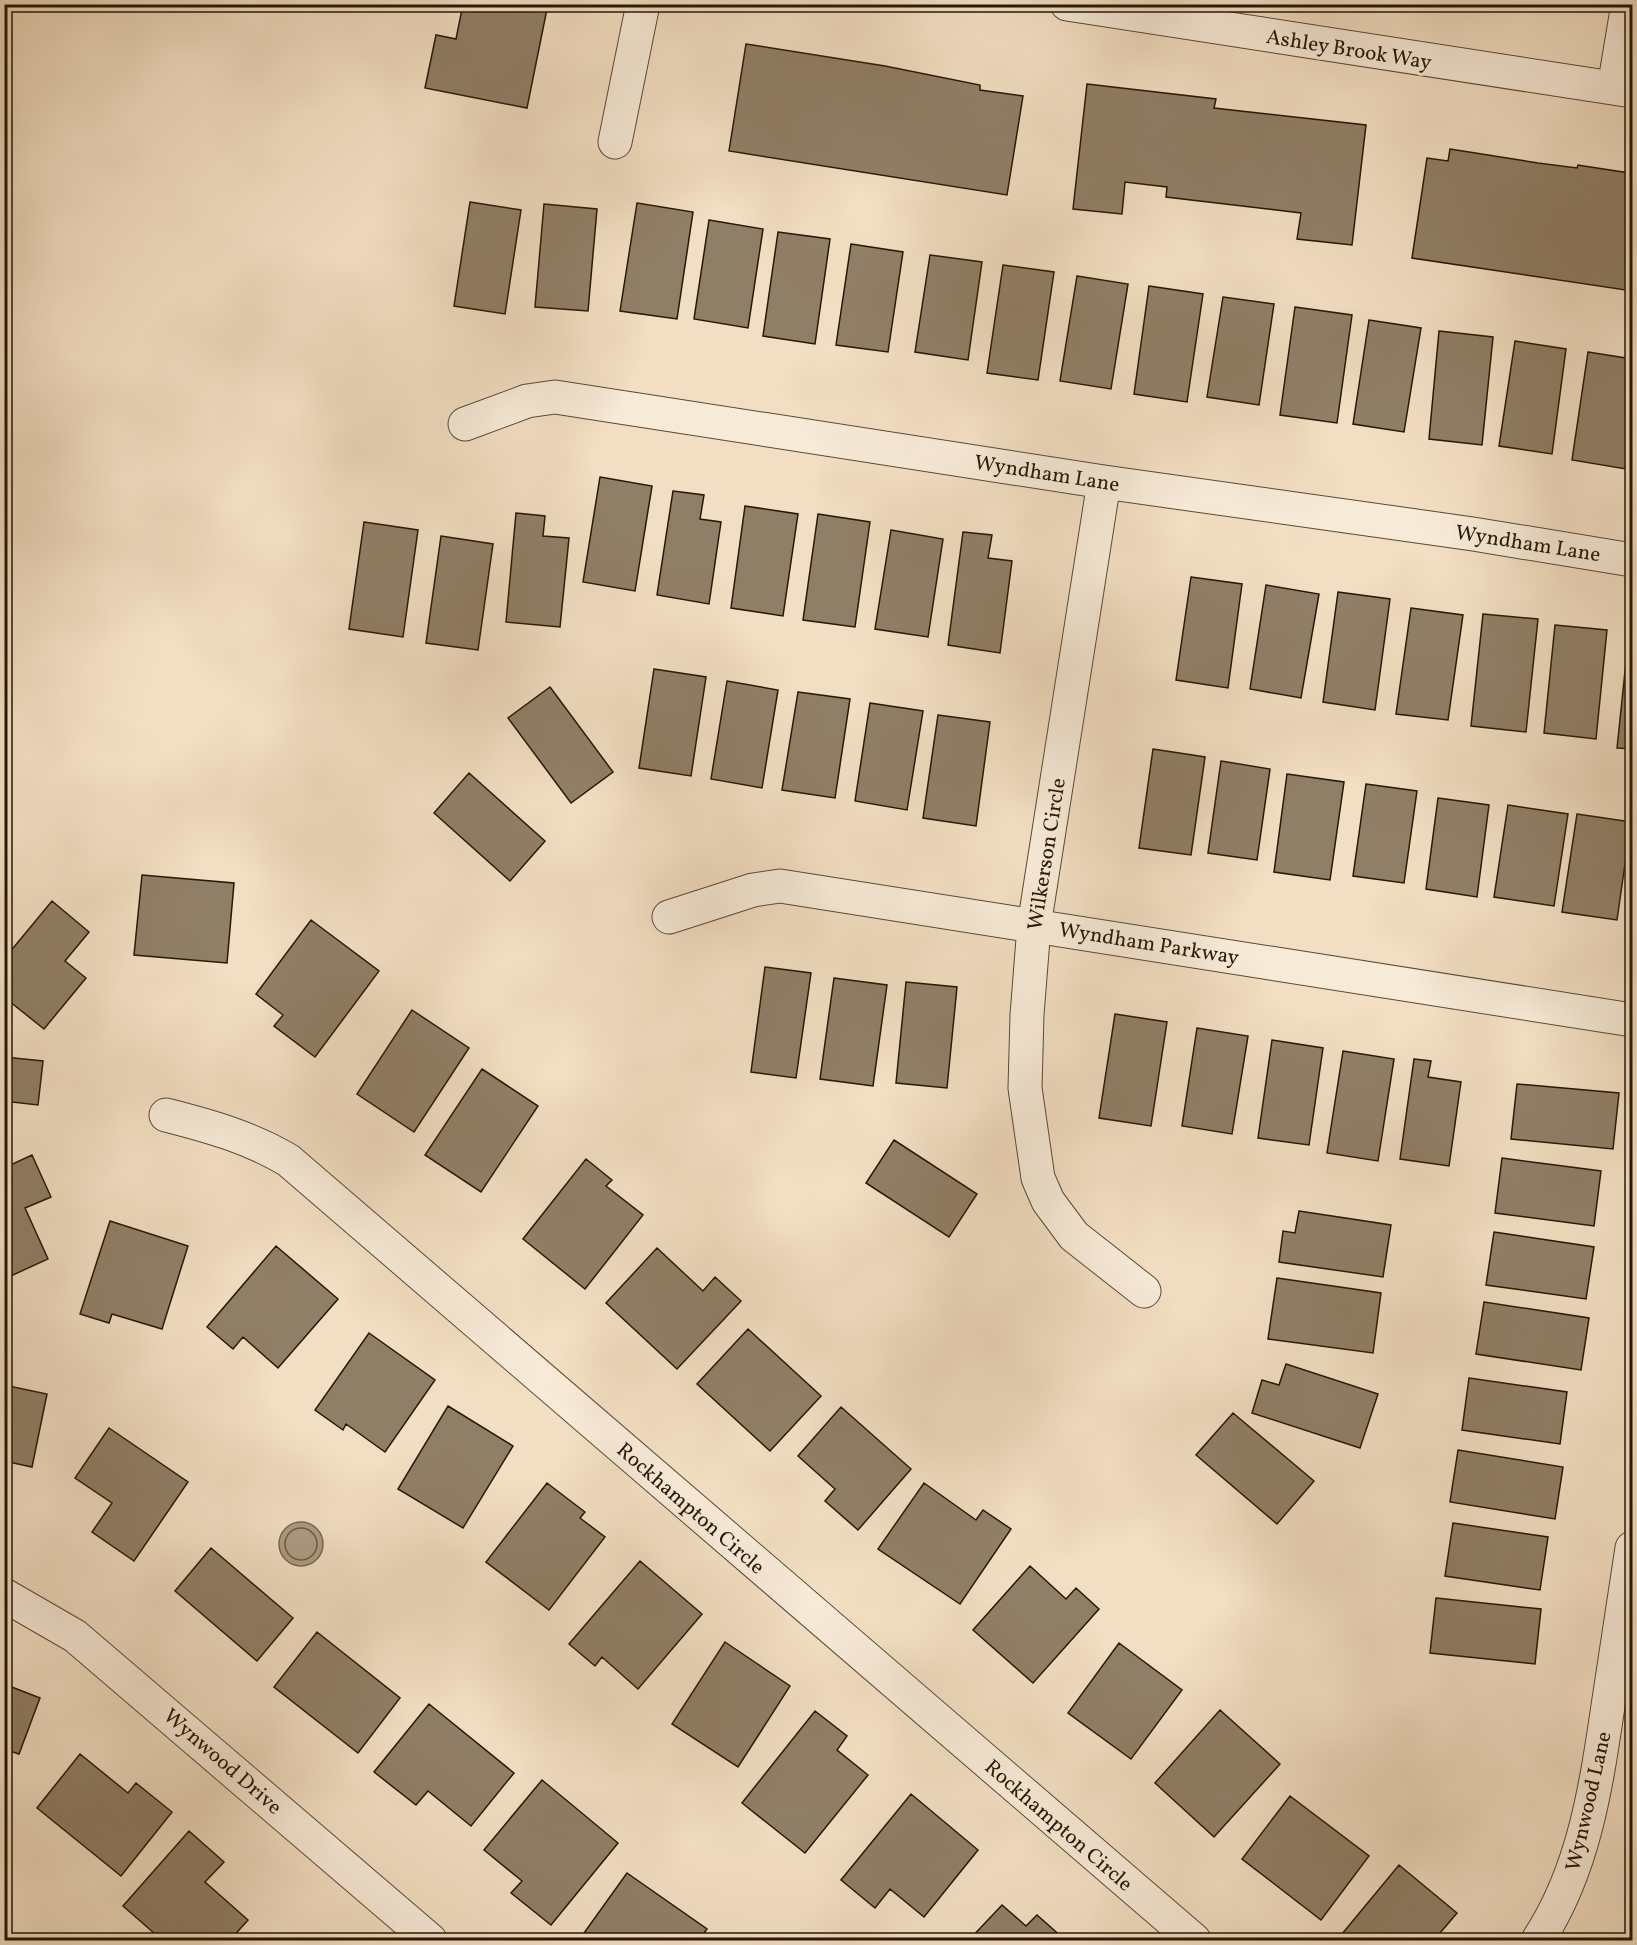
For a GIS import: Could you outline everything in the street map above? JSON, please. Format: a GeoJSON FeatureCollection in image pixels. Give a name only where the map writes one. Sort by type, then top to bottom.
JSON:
{"type":"FeatureCollection","features":[{"type":"Feature","properties":{"kind":"street"},"geometry":{"type":"LineString","coordinates":[[615,142],[643,4]]}},
{"type":"Feature","properties":{"kind":"street","name":"Ashley Brook Way"},"geometry":{"type":"LineString","coordinates":[[1067,4],[1623,90]]}},
{"type":"Feature","properties":{"kind":"street"},"geometry":{"type":"LineString","coordinates":[[1623,90],[1628,4]]}},
{"type":"Feature","properties":{"kind":"street","name":"Wyndham Lane"},"geometry":{"type":"LineString","coordinates":[[465,424],[526,401],[555,397],[1104,482],[1473,534],[1632,560]]}},
{"type":"Feature","properties":{"kind":"street","name":"Wilkerson Circle"},"geometry":{"type":"LineString","coordinates":[[1104,482],[1034,926],[1027,1015],[1025,1088],[1038,1178],[1048,1201],[1074,1236],[1144,1291]]}},
{"type":"Feature","properties":{"kind":"street","name":"Wyndham Parkway"},"geometry":{"type":"LineString","coordinates":[[669,917],[753,890],[780,886],[1632,1020]]}},
{"type":"Feature","properties":{"kind":"street","name":"Rockhampton Circle"},"geometry":{"type":"LineString","coordinates":[[166,1115],[222,1129],[264,1146],[288,1160],[1194,1941]]}},
{"type":"Feature","properties":{"kind":"street","name":"Wynwood Lane"},"geometry":{"type":"LineString","coordinates":[[1538,1941],[1570,1880],[1584,1837],[1597,1782],[1632,1548]]}},
{"type":"Feature","properties":{"kind":"street","name":"Wynwood Drive"},"geometry":{"type":"LineString","coordinates":[[4,1595],[75,1636],[430,1941]]}},
{"type":"Feature","properties":{"kind":"water"},"geometry":{"type":"Polygon","coordinates":[[[301,1522],[316,1529],[323,1544],[316,1559],[301,1566],[286,1559],[279,1544],[286,1529],[301,1522]]]}},
{"type":"Feature","properties":{"kind":"building"},"geometry":{"type":"Polygon","coordinates":[[[463,4],[548,4],[527,108],[425,88],[436,35],[456,39],[463,4]]]}},
{"type":"Feature","properties":{"kind":"building"},"geometry":{"type":"Polygon","coordinates":[[[746,44],[885,66],[980,85],[980,90],[1023,96],[1007,195],[729,151],[746,44]]]}},
{"type":"Feature","properties":{"kind":"building"},"geometry":{"type":"Polygon","coordinates":[[[1087,84],[1216,99],[1214,108],[1366,125],[1352,245],[1297,239],[1301,213],[1166,197],[1167,187],[1125,182],[1122,214],[1073,209],[1087,84]]]}},
{"type":"Feature","properties":{"kind":"building"},"geometry":{"type":"Polygon","coordinates":[[[1450,149],[1538,163],[1577,168],[1578,165],[1629,173],[1627,188],[1632,189],[1632,291],[1412,258],[1427,158],[1448,161],[1450,149]]]}},
{"type":"Feature","properties":{"kind":"building"},"geometry":{"type":"Polygon","coordinates":[[[470,202],[521,210],[505,314],[454,306],[470,202]]]}},
{"type":"Feature","properties":{"kind":"building"},"geometry":{"type":"Polygon","coordinates":[[[637,203],[693,212],[677,319],[620,311],[637,203]]]}},
{"type":"Feature","properties":{"kind":"building"},"geometry":{"type":"Polygon","coordinates":[[[544,204],[597,209],[588,311],[535,307],[544,204]]]}},
{"type":"Feature","properties":{"kind":"building"},"geometry":{"type":"Polygon","coordinates":[[[709,220],[763,229],[748,328],[694,319],[709,220]]]}},
{"type":"Feature","properties":{"kind":"building"},"geometry":{"type":"Polygon","coordinates":[[[778,232],[830,239],[815,344],[763,336],[778,232]]]}},
{"type":"Feature","properties":{"kind":"building"},"geometry":{"type":"Polygon","coordinates":[[[851,244],[903,252],[888,352],[836,345],[851,244]]]}},
{"type":"Feature","properties":{"kind":"building"},"geometry":{"type":"Polygon","coordinates":[[[930,255],[982,262],[968,360],[915,352],[930,255]]]}},
{"type":"Feature","properties":{"kind":"building"},"geometry":{"type":"Polygon","coordinates":[[[1003,265],[1054,272],[1038,380],[987,373],[1003,265]]]}},
{"type":"Feature","properties":{"kind":"building"},"geometry":{"type":"Polygon","coordinates":[[[1077,276],[1128,284],[1111,389],[1060,381],[1077,276]]]}},
{"type":"Feature","properties":{"kind":"building"},"geometry":{"type":"Polygon","coordinates":[[[1149,286],[1203,294],[1187,402],[1134,394],[1149,286]]]}},
{"type":"Feature","properties":{"kind":"building"},"geometry":{"type":"Polygon","coordinates":[[[1223,297],[1274,304],[1259,405],[1207,397],[1223,297]]]}},
{"type":"Feature","properties":{"kind":"building"},"geometry":{"type":"Polygon","coordinates":[[[1295,307],[1352,315],[1337,423],[1280,415],[1295,307]]]}},
{"type":"Feature","properties":{"kind":"building"},"geometry":{"type":"Polygon","coordinates":[[[1369,320],[1421,328],[1404,432],[1353,424],[1369,320]]]}},
{"type":"Feature","properties":{"kind":"building"},"geometry":{"type":"Polygon","coordinates":[[[1439,331],[1493,337],[1482,445],[1429,439],[1439,331]]]}},
{"type":"Feature","properties":{"kind":"building"},"geometry":{"type":"Polygon","coordinates":[[[1515,341],[1566,349],[1552,454],[1499,446],[1515,341]]]}},
{"type":"Feature","properties":{"kind":"building"},"geometry":{"type":"Polygon","coordinates":[[[1588,352],[1632,359],[1632,427],[1626,469],[1572,460],[1588,352]]]}},
{"type":"Feature","properties":{"kind":"building"},"geometry":{"type":"Polygon","coordinates":[[[600,477],[652,486],[635,591],[583,582],[600,477]]]}},
{"type":"Feature","properties":{"kind":"building"},"geometry":{"type":"Polygon","coordinates":[[[673,491],[704,495],[700,519],[721,522],[709,604],[657,595],[673,491]]]}},
{"type":"Feature","properties":{"kind":"building"},"geometry":{"type":"Polygon","coordinates":[[[745,506],[798,514],[783,616],[731,608],[745,506]]]}},
{"type":"Feature","properties":{"kind":"building"},"geometry":{"type":"Polygon","coordinates":[[[516,513],[545,516],[543,536],[569,538],[560,627],[506,622],[516,513]]]}},
{"type":"Feature","properties":{"kind":"building"},"geometry":{"type":"Polygon","coordinates":[[[818,514],[870,522],[855,627],[803,620],[818,514]]]}},
{"type":"Feature","properties":{"kind":"building"},"geometry":{"type":"Polygon","coordinates":[[[364,522],[418,530],[403,637],[349,629],[364,522]]]}},
{"type":"Feature","properties":{"kind":"building"},"geometry":{"type":"Polygon","coordinates":[[[891,530],[943,539],[928,637],[875,629],[891,530]]]}},
{"type":"Feature","properties":{"kind":"building"},"geometry":{"type":"Polygon","coordinates":[[[963,532],[992,535],[988,558],[1012,561],[1000,653],[948,645],[963,532]]]}},
{"type":"Feature","properties":{"kind":"building"},"geometry":{"type":"Polygon","coordinates":[[[441,536],[493,544],[478,650],[426,643],[441,536]]]}},
{"type":"Feature","properties":{"kind":"building"},"geometry":{"type":"Polygon","coordinates":[[[1191,577],[1242,584],[1228,688],[1176,680],[1191,577]]]}},
{"type":"Feature","properties":{"kind":"building"},"geometry":{"type":"Polygon","coordinates":[[[1266,585],[1319,594],[1301,698],[1250,689],[1266,585]]]}},
{"type":"Feature","properties":{"kind":"building"},"geometry":{"type":"Polygon","coordinates":[[[1338,592],[1390,599],[1375,710],[1323,702],[1338,592]]]}},
{"type":"Feature","properties":{"kind":"building"},"geometry":{"type":"Polygon","coordinates":[[[1411,608],[1463,615],[1448,720],[1396,714],[1411,608]]]}},
{"type":"Feature","properties":{"kind":"building"},"geometry":{"type":"Polygon","coordinates":[[[1483,614],[1538,619],[1526,732],[1471,726],[1483,614]]]}},
{"type":"Feature","properties":{"kind":"building"},"geometry":{"type":"Polygon","coordinates":[[[1555,625],[1607,630],[1596,739],[1544,733],[1555,625]]]}},
{"type":"Feature","properties":{"kind":"building"},"geometry":{"type":"Polygon","coordinates":[[[1629,633],[1632,633],[1632,749],[1617,748],[1629,633]]]}},
{"type":"Feature","properties":{"kind":"building"},"geometry":{"type":"Polygon","coordinates":[[[654,669],[706,677],[691,776],[639,768],[654,669]]]}},
{"type":"Feature","properties":{"kind":"building"},"geometry":{"type":"Polygon","coordinates":[[[727,681],[778,690],[762,788],[711,779],[727,681]]]}},
{"type":"Feature","properties":{"kind":"building"},"geometry":{"type":"Polygon","coordinates":[[[550,687],[613,772],[571,803],[508,718],[550,687]]]}},
{"type":"Feature","properties":{"kind":"building"},"geometry":{"type":"Polygon","coordinates":[[[798,692],[850,699],[835,798],[782,790],[798,692]]]}},
{"type":"Feature","properties":{"kind":"building"},"geometry":{"type":"Polygon","coordinates":[[[870,703],[923,711],[907,810],[855,801],[870,703]]]}},
{"type":"Feature","properties":{"kind":"building"},"geometry":{"type":"Polygon","coordinates":[[[938,715],[990,722],[976,826],[923,818],[938,715]]]}},
{"type":"Feature","properties":{"kind":"building"},"geometry":{"type":"Polygon","coordinates":[[[1153,749],[1205,757],[1191,855],[1139,848],[1153,749]]]}},
{"type":"Feature","properties":{"kind":"building"},"geometry":{"type":"Polygon","coordinates":[[[1221,761],[1270,769],[1257,860],[1208,853],[1221,761]]]}},
{"type":"Feature","properties":{"kind":"building"},"geometry":{"type":"Polygon","coordinates":[[[469,773],[545,841],[510,881],[434,813],[469,773]]]}},
{"type":"Feature","properties":{"kind":"building"},"geometry":{"type":"Polygon","coordinates":[[[1287,774],[1344,782],[1330,880],[1274,872],[1287,774]]]}},
{"type":"Feature","properties":{"kind":"building"},"geometry":{"type":"Polygon","coordinates":[[[1366,784],[1417,791],[1404,883],[1353,876],[1366,784]]]}},
{"type":"Feature","properties":{"kind":"building"},"geometry":{"type":"Polygon","coordinates":[[[1438,798],[1489,805],[1477,897],[1426,889],[1438,798]]]}},
{"type":"Feature","properties":{"kind":"building"},"geometry":{"type":"Polygon","coordinates":[[[1508,805],[1568,814],[1554,906],[1494,897],[1508,805]]]}},
{"type":"Feature","properties":{"kind":"building"},"geometry":{"type":"Polygon","coordinates":[[[1577,814],[1631,822],[1617,920],[1562,912],[1577,814]]]}},
{"type":"Feature","properties":{"kind":"building"},"geometry":{"type":"Polygon","coordinates":[[[142,875],[234,883],[227,963],[134,955],[142,875]]]}},
{"type":"Feature","properties":{"kind":"building"},"geometry":{"type":"Polygon","coordinates":[[[52,901],[89,932],[65,961],[86,978],[44,1029],[4,997],[4,959],[52,901]]]}},
{"type":"Feature","properties":{"kind":"building"},"geometry":{"type":"Polygon","coordinates":[[[311,920],[379,971],[315,1057],[274,1026],[283,1015],[256,994],[311,920]]]}},
{"type":"Feature","properties":{"kind":"building"},"geometry":{"type":"Polygon","coordinates":[[[765,967],[811,973],[796,1078],[751,1072],[765,967]]]}},
{"type":"Feature","properties":{"kind":"building"},"geometry":{"type":"Polygon","coordinates":[[[834,978],[887,985],[873,1086],[820,1079],[834,978]]]}},
{"type":"Feature","properties":{"kind":"building"},"geometry":{"type":"Polygon","coordinates":[[[906,982],[957,987],[947,1088],[896,1083],[906,982]]]}},
{"type":"Feature","properties":{"kind":"building"},"geometry":{"type":"Polygon","coordinates":[[[412,1010],[469,1048],[414,1132],[357,1094],[412,1010]]]}},
{"type":"Feature","properties":{"kind":"building"},"geometry":{"type":"Polygon","coordinates":[[[1115,1014],[1167,1022],[1151,1126],[1099,1118],[1115,1014]]]}},
{"type":"Feature","properties":{"kind":"building"},"geometry":{"type":"Polygon","coordinates":[[[1197,1028],[1248,1036],[1232,1134],[1182,1126],[1197,1028]]]}},
{"type":"Feature","properties":{"kind":"building"},"geometry":{"type":"Polygon","coordinates":[[[1272,1040],[1323,1048],[1309,1145],[1258,1138],[1272,1040]]]}},
{"type":"Feature","properties":{"kind":"building"},"geometry":{"type":"Polygon","coordinates":[[[1343,1051],[1394,1059],[1378,1161],[1327,1153],[1343,1051]]]}},
{"type":"Feature","properties":{"kind":"building"},"geometry":{"type":"Polygon","coordinates":[[[4,1057],[43,1061],[38,1105],[4,1101],[4,1057]]]}},
{"type":"Feature","properties":{"kind":"building"},"geometry":{"type":"Polygon","coordinates":[[[1414,1059],[1431,1061],[1428,1077],[1461,1082],[1449,1166],[1400,1159],[1414,1059]]]}},
{"type":"Feature","properties":{"kind":"building"},"geometry":{"type":"Polygon","coordinates":[[[482,1069],[538,1106],[481,1192],[425,1155],[482,1069]]]}},
{"type":"Feature","properties":{"kind":"building"},"geometry":{"type":"Polygon","coordinates":[[[1517,1084],[1619,1093],[1613,1149],[1511,1139],[1517,1084]]]}},
{"type":"Feature","properties":{"kind":"building"},"geometry":{"type":"Polygon","coordinates":[[[894,1140],[977,1194],[949,1237],[866,1183],[894,1140]]]}},
{"type":"Feature","properties":{"kind":"building"},"geometry":{"type":"Polygon","coordinates":[[[32,1155],[51,1197],[25,1208],[48,1259],[4,1279],[4,1168],[32,1155]]]}},
{"type":"Feature","properties":{"kind":"building"},"geometry":{"type":"Polygon","coordinates":[[[1502,1158],[1601,1171],[1594,1226],[1495,1213],[1502,1158]]]}},
{"type":"Feature","properties":{"kind":"building"},"geometry":{"type":"Polygon","coordinates":[[[586,1159],[612,1180],[606,1186],[643,1215],[585,1289],[523,1239],[586,1159]]]}},
{"type":"Feature","properties":{"kind":"building"},"geometry":{"type":"Polygon","coordinates":[[[1299,1211],[1391,1225],[1383,1277],[1279,1262],[1283,1231],[1295,1233],[1299,1211]]]}},
{"type":"Feature","properties":{"kind":"building"},"geometry":{"type":"Polygon","coordinates":[[[110,1221],[188,1246],[162,1329],[112,1314],[109,1323],[80,1314],[110,1221]]]}},
{"type":"Feature","properties":{"kind":"building"},"geometry":{"type":"Polygon","coordinates":[[[1494,1232],[1594,1247],[1586,1299],[1486,1285],[1494,1232]]]}},
{"type":"Feature","properties":{"kind":"building"},"geometry":{"type":"Polygon","coordinates":[[[276,1246],[338,1299],[278,1368],[243,1337],[233,1349],[207,1327],[276,1246]]]}},
{"type":"Feature","properties":{"kind":"building"},"geometry":{"type":"Polygon","coordinates":[[[657,1248],[703,1291],[715,1277],[741,1301],[677,1369],[606,1303],[657,1248]]]}},
{"type":"Feature","properties":{"kind":"building"},"geometry":{"type":"Polygon","coordinates":[[[1277,1278],[1381,1293],[1373,1353],[1268,1339],[1277,1278]]]}},
{"type":"Feature","properties":{"kind":"building"},"geometry":{"type":"Polygon","coordinates":[[[1484,1302],[1589,1318],[1581,1370],[1476,1354],[1484,1302]]]}},
{"type":"Feature","properties":{"kind":"building"},"geometry":{"type":"Polygon","coordinates":[[[748,1329],[821,1396],[770,1451],[697,1384],[748,1329]]]}},
{"type":"Feature","properties":{"kind":"building"},"geometry":{"type":"Polygon","coordinates":[[[369,1333],[435,1380],[385,1452],[346,1424],[343,1430],[315,1410],[369,1333]]]}},
{"type":"Feature","properties":{"kind":"building"},"geometry":{"type":"Polygon","coordinates":[[[1286,1364],[1378,1394],[1360,1448],[1252,1413],[1262,1380],[1279,1385],[1286,1364]]]}},
{"type":"Feature","properties":{"kind":"building"},"geometry":{"type":"Polygon","coordinates":[[[1469,1378],[1567,1392],[1560,1444],[1462,1430],[1469,1378]]]}},
{"type":"Feature","properties":{"kind":"building"},"geometry":{"type":"Polygon","coordinates":[[[4,1385],[47,1394],[32,1467],[4,1461],[4,1385]]]}},
{"type":"Feature","properties":{"kind":"building"},"geometry":{"type":"Polygon","coordinates":[[[448,1406],[513,1446],[463,1528],[398,1489],[448,1406]]]}},
{"type":"Feature","properties":{"kind":"building"},"geometry":{"type":"Polygon","coordinates":[[[841,1407],[911,1469],[858,1530],[825,1501],[835,1489],[798,1456],[841,1407]]]}},
{"type":"Feature","properties":{"kind":"building"},"geometry":{"type":"Polygon","coordinates":[[[1233,1413],[1314,1481],[1277,1524],[1196,1455],[1233,1413]]]}},
{"type":"Feature","properties":{"kind":"building"},"geometry":{"type":"Polygon","coordinates":[[[109,1428],[188,1482],[134,1561],[92,1532],[112,1503],[75,1478],[109,1428]]]}},
{"type":"Feature","properties":{"kind":"building"},"geometry":{"type":"Polygon","coordinates":[[[1458,1450],[1563,1467],[1555,1519],[1450,1502],[1458,1450]]]}},
{"type":"Feature","properties":{"kind":"building"},"geometry":{"type":"Polygon","coordinates":[[[547,1483],[585,1512],[580,1518],[605,1537],[549,1610],[486,1562],[547,1483]]]}},
{"type":"Feature","properties":{"kind":"building"},"geometry":{"type":"Polygon","coordinates":[[[924,1483],[976,1520],[983,1510],[1011,1529],[960,1604],[878,1549],[924,1483]]]}},
{"type":"Feature","properties":{"kind":"building"},"geometry":{"type":"Polygon","coordinates":[[[1453,1523],[1548,1537],[1540,1590],[1445,1576],[1453,1523]]]}},
{"type":"Feature","properties":{"kind":"building"},"geometry":{"type":"Polygon","coordinates":[[[211,1548],[293,1618],[257,1661],[175,1591],[211,1548]]]}},
{"type":"Feature","properties":{"kind":"building"},"geometry":{"type":"Polygon","coordinates":[[[640,1561],[702,1614],[638,1689],[602,1657],[595,1666],[569,1644],[640,1561]]]}},
{"type":"Feature","properties":{"kind":"building"},"geometry":{"type":"Polygon","coordinates":[[[1030,1566],[1066,1599],[1076,1588],[1099,1609],[1033,1683],[973,1630],[1030,1566]]]}},
{"type":"Feature","properties":{"kind":"building"},"geometry":{"type":"Polygon","coordinates":[[[1436,1598],[1541,1609],[1535,1664],[1430,1653],[1436,1598]]]}},
{"type":"Feature","properties":{"kind":"building"},"geometry":{"type":"Polygon","coordinates":[[[317,1632],[400,1698],[358,1753],[274,1687],[317,1632]]]}},
{"type":"Feature","properties":{"kind":"building"},"geometry":{"type":"Polygon","coordinates":[[[725,1642],[790,1686],[738,1767],[672,1724],[725,1642]]]}},
{"type":"Feature","properties":{"kind":"building"},"geometry":{"type":"Polygon","coordinates":[[[1119,1643],[1182,1690],[1131,1759],[1068,1713],[1119,1643]]]}},
{"type":"Feature","properties":{"kind":"building"},"geometry":{"type":"Polygon","coordinates":[[[4,1684],[40,1698],[19,1754],[4,1749],[4,1684]]]}},
{"type":"Feature","properties":{"kind":"building"},"geometry":{"type":"Polygon","coordinates":[[[429,1704],[514,1773],[471,1826],[428,1791],[416,1805],[374,1772],[429,1704]]]}},
{"type":"Feature","properties":{"kind":"building"},"geometry":{"type":"Polygon","coordinates":[[[1220,1710],[1280,1764],[1214,1837],[1155,1783],[1220,1710]]]}},
{"type":"Feature","properties":{"kind":"building"},"geometry":{"type":"Polygon","coordinates":[[[815,1711],[847,1736],[837,1750],[868,1775],[805,1853],[742,1803],[815,1711]]]}},
{"type":"Feature","properties":{"kind":"building"},"geometry":{"type":"Polygon","coordinates":[[[80,1754],[128,1793],[136,1783],[172,1812],[121,1876],[37,1808],[80,1754]]]}},
{"type":"Feature","properties":{"kind":"building"},"geometry":{"type":"Polygon","coordinates":[[[542,1780],[618,1843],[551,1925],[511,1893],[522,1881],[484,1850],[542,1780]]]}},
{"type":"Feature","properties":{"kind":"building"},"geometry":{"type":"Polygon","coordinates":[[[911,1794],[978,1850],[924,1917],[890,1889],[875,1908],[841,1880],[911,1794]]]}},
{"type":"Feature","properties":{"kind":"building"},"geometry":{"type":"Polygon","coordinates":[[[1290,1796],[1369,1856],[1321,1920],[1242,1859],[1290,1796]]]}},
{"type":"Feature","properties":{"kind":"building"},"geometry":{"type":"Polygon","coordinates":[[[189,1831],[224,1862],[205,1882],[248,1920],[230,1940],[162,1940],[123,1906],[189,1831]]]}},
{"type":"Feature","properties":{"kind":"building"},"geometry":{"type":"Polygon","coordinates":[[[1399,1865],[1457,1913],[1434,1940],[1337,1940],[1399,1865]]]}},
{"type":"Feature","properties":{"kind":"building"},"geometry":{"type":"Polygon","coordinates":[[[627,1873],[707,1929],[699,1940],[579,1940],[627,1873]]]}},
{"type":"Feature","properties":{"kind":"building"},"geometry":{"type":"Polygon","coordinates":[[[1002,1905],[1026,1926],[1037,1915],[1063,1938],[1061,1940],[969,1940],[1002,1905]]]}}]}
